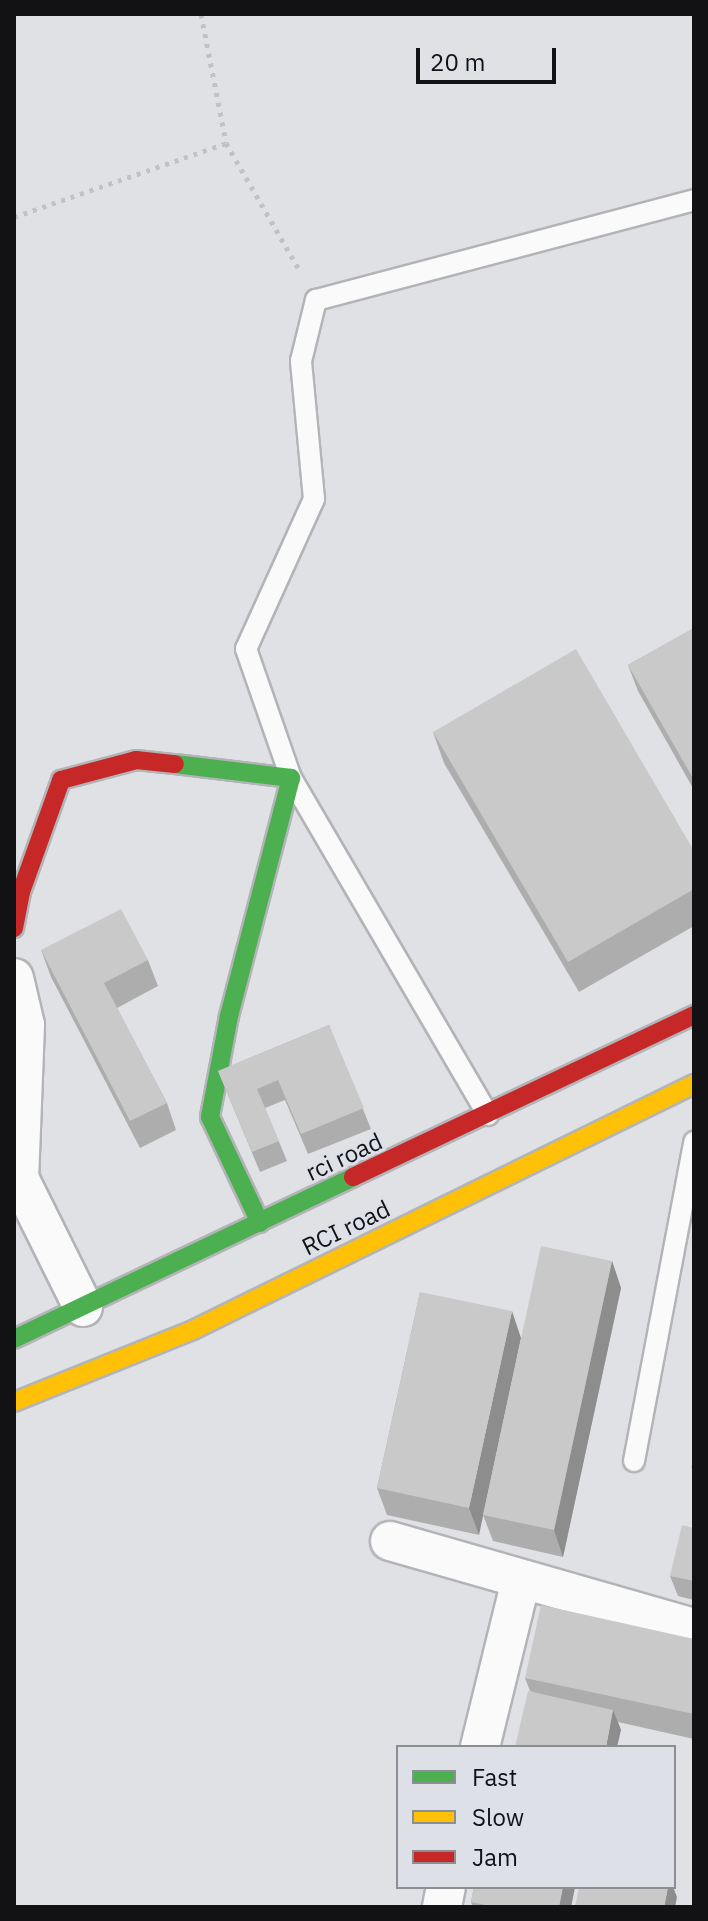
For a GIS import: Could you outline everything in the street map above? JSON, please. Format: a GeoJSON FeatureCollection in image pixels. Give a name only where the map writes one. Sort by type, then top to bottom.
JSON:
{"type":"FeatureCollection","features":[{"type":"Feature","properties":{"kind":"main road"},"geometry":{"type":"LineString","coordinates":[[14,928],[21,892],[61,780],[136,760],[291,778],[229,1016],[210,1117],[260,1223]]}},
{"type":"Feature","properties":{"kind":"main road","name":"rci road"},"geometry":{"type":"LineString","coordinates":[[14,1339],[488,1116],[694,1015]]}},
{"type":"Feature","properties":{"kind":"main road","name":"RCI road"},"geometry":{"type":"LineString","coordinates":[[14,1402],[193,1330],[694,1084]]}},
{"type":"Feature","properties":{"kind":"street"},"geometry":{"type":"LineString","coordinates":[[14,978],[25,1025],[19,1178],[83,1307]]}},
{"type":"Feature","properties":{"kind":"street"},"geometry":{"type":"LineString","coordinates":[[390,1541],[694,1628]]}},
{"type":"Feature","properties":{"kind":"street"},"geometry":{"type":"LineString","coordinates":[[480,1745],[521,1580]]}},
{"type":"Feature","properties":{"kind":"lane"},"geometry":{"type":"LineString","coordinates":[[488,1116],[291,778],[246,649],[314,499],[301,361],[316,300],[694,200]]}},
{"type":"Feature","properties":{"kind":"lane"},"geometry":{"type":"LineString","coordinates":[[634,1461],[694,1142]]}},
{"type":"Feature","properties":{"kind":"path"},"geometry":{"type":"LineString","coordinates":[[201,14],[226,143],[316,300]]}},
{"type":"Feature","properties":{"kind":"path"},"geometry":{"type":"LineString","coordinates":[[14,217],[226,143]]}},
{"type":"Feature","properties":{"kind":"building"},"geometry":{"type":"Polygon","coordinates":[[[694,628],[694,780],[628,665],[694,628]]]}},
{"type":"Feature","properties":{"kind":"building"},"geometry":{"type":"Polygon","coordinates":[[[576,649],[694,851],[694,889],[568,962],[433,732],[576,649]]]}},
{"type":"Feature","properties":{"kind":"building"},"geometry":{"type":"Polygon","coordinates":[[[121,909],[148,960],[104,983],[167,1103],[130,1121],[41,950],[121,909]]]}},
{"type":"Feature","properties":{"kind":"building"},"geometry":{"type":"Polygon","coordinates":[[[329,1025],[364,1108],[301,1134],[278,1080],[257,1089],[279,1141],[252,1152],[218,1071],[329,1025]]]}},
{"type":"Feature","properties":{"kind":"building"},"geometry":{"type":"Polygon","coordinates":[[[541,1246],[612,1261],[554,1530],[483,1515],[541,1246]]]}},
{"type":"Feature","properties":{"kind":"building"},"geometry":{"type":"Polygon","coordinates":[[[420,1292],[512,1311],[469,1508],[377,1488],[420,1292]]]}},
{"type":"Feature","properties":{"kind":"building"},"geometry":{"type":"Polygon","coordinates":[[[682,1525],[694,1528],[694,1581],[670,1576],[682,1525]]]}},
{"type":"Feature","properties":{"kind":"building"},"geometry":{"type":"Polygon","coordinates":[[[541,1605],[694,1639],[694,1714],[525,1678],[541,1605]]]}},
{"type":"Feature","properties":{"kind":"building"},"geometry":{"type":"Polygon","coordinates":[[[528,1691],[613,1710],[606,1745],[515,1745],[528,1691]]]}},
{"type":"Feature","properties":{"kind":"building"},"geometry":{"type":"Polygon","coordinates":[[[474,1889],[563,1889],[559,1907],[495,1907],[471,1902],[474,1889]]]}},
{"type":"Feature","properties":{"kind":"building"},"geometry":{"type":"Polygon","coordinates":[[[579,1889],[668,1889],[664,1907],[575,1907],[579,1889]]]}},
{"type":"Feature","properties":{"kind":"traffic: fast"},"geometry":{"type":"LineString","coordinates":[[175,764],[291,778],[229,1016],[210,1117],[260,1223]]}},
{"type":"Feature","properties":{"kind":"traffic: fast"},"geometry":{"type":"LineString","coordinates":[[14,1339],[353,1177]]}},
{"type":"Feature","properties":{"kind":"traffic: slow"},"geometry":{"type":"LineString","coordinates":[[14,1402],[193,1330],[694,1084]]}},
{"type":"Feature","properties":{"kind":"traffic: jam"},"geometry":{"type":"LineString","coordinates":[[14,928],[21,892],[61,780],[136,760],[175,764]]}},
{"type":"Feature","properties":{"kind":"traffic: jam"},"geometry":{"type":"LineString","coordinates":[[353,1177],[694,1015]]}}]}
